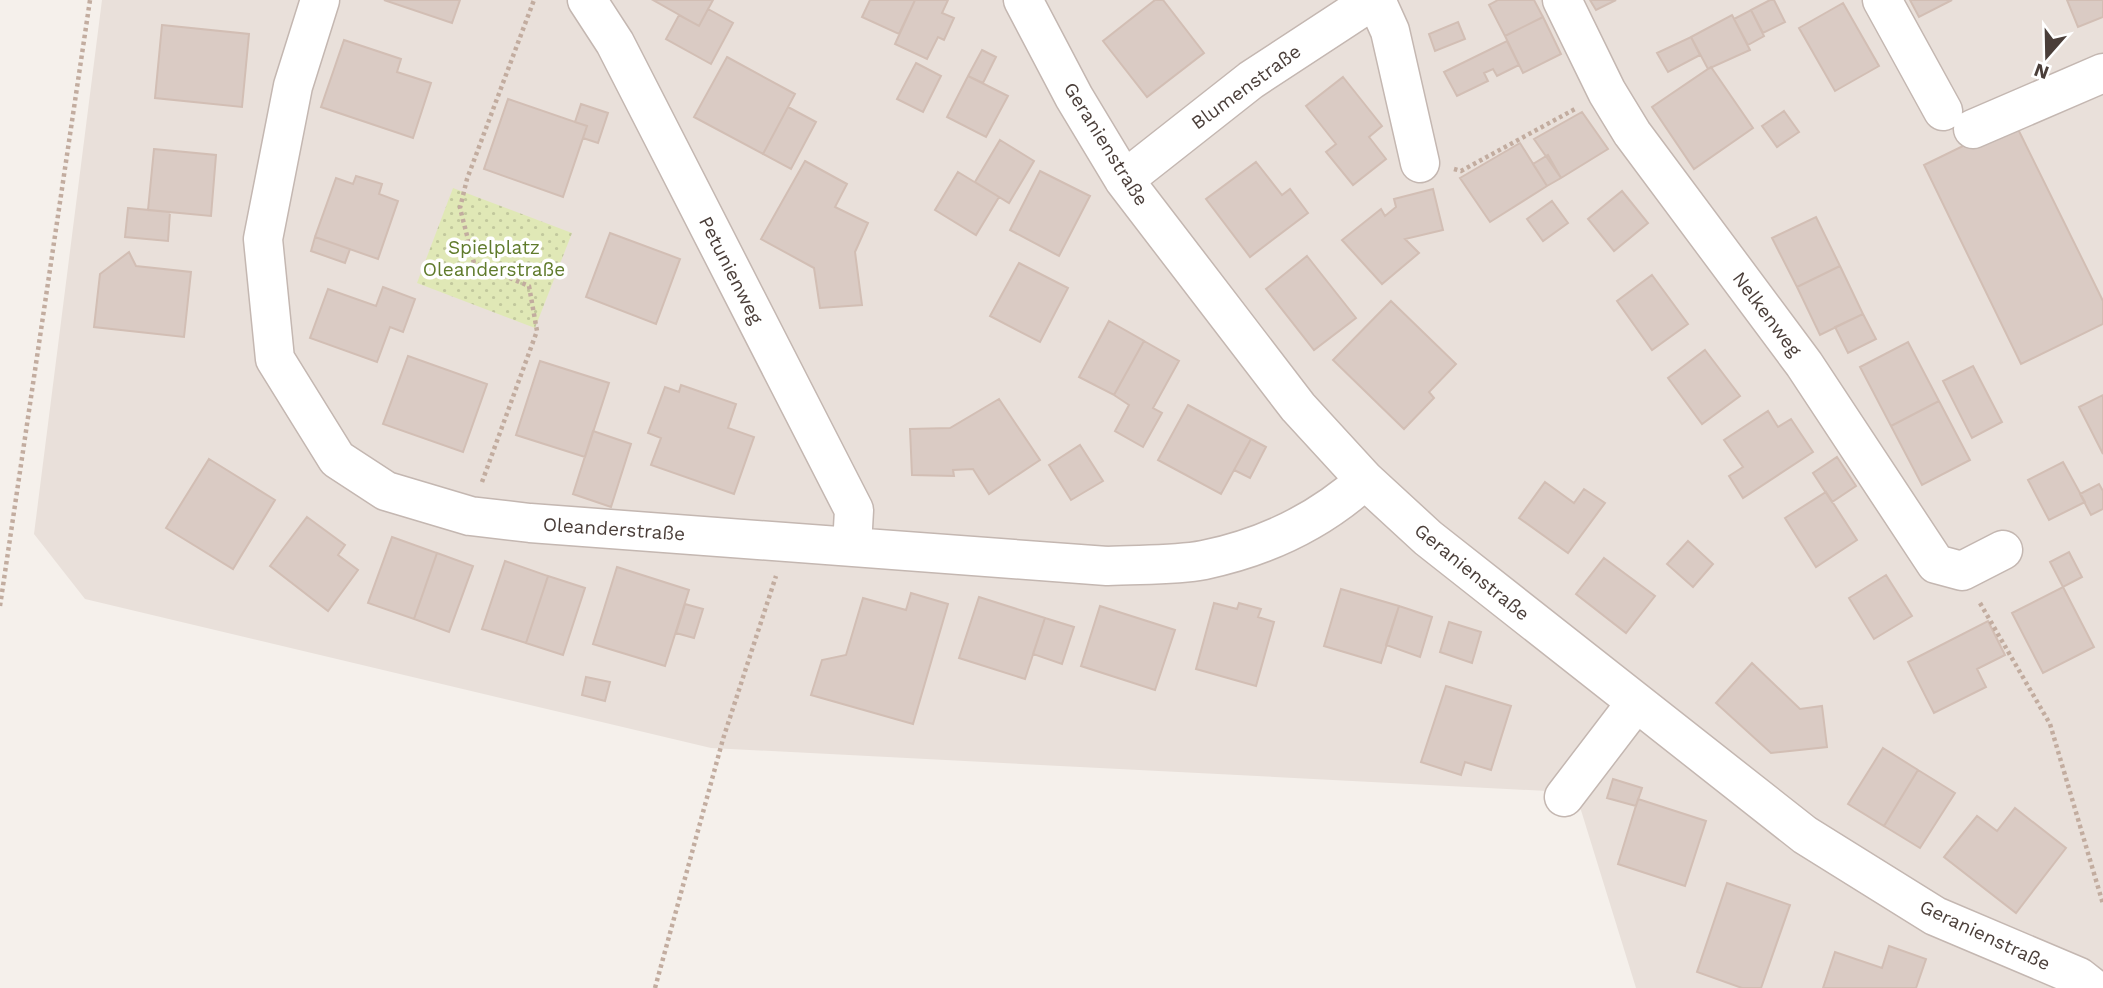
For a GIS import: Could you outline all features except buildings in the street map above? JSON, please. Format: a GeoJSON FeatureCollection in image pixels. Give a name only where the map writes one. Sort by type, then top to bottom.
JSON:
{"type":"FeatureCollection","features":[{"type":"Feature","properties":{"kind":"street","name":"Oleanderstraße"},"geometry":{"type":"LineString","coordinates":[[320,0],[293,86],[263,239],[275,359],[337,459],[386,491],[470,516],[1107,566],[1203,560],[1283,537],[1336,506],[1365,480]]}},
{"type":"Feature","properties":{"kind":"street","name":"Petunienweg"},"geometry":{"type":"LineString","coordinates":[[587,0],[615,43],[854,510],[852,546]]}},
{"type":"Feature","properties":{"kind":"street","name":"Geranienstraße"},"geometry":{"type":"LineString","coordinates":[[1023,0],[1074,97],[1124,180],[1298,407],[1365,480],[1428,538],[1635,704],[1805,835],[1923,908],[2092,974]]}},
{"type":"Feature","properties":{"kind":"street","name":"Blumenstraße"},"geometry":{"type":"LineString","coordinates":[[1124,180],[1251,80],[1375,0]]}},
{"type":"Feature","properties":{"kind":"street"},"geometry":{"type":"LineString","coordinates":[[1375,0],[1390,31],[1420,163]]}},
{"type":"Feature","properties":{"kind":"street","name":"Nelkenweg"},"geometry":{"type":"LineString","coordinates":[[1562,0],[1607,92],[1632,133],[1804,363],[1936,564],[1962,571]]}},
{"type":"Feature","properties":{"kind":"street"},"geometry":{"type":"LineString","coordinates":[[1882,0],[1958,120],[2103,73]]}},
{"type":"Feature","properties":{"kind":"street"},"geometry":{"type":"LineString","coordinates":[[1962,571],[2003,550]]}},
{"type":"Feature","properties":{"kind":"street"},"geometry":{"type":"LineString","coordinates":[[1564,797],[1635,704]]}},
{"type":"Feature","properties":{"kind":"path"},"geometry":{"type":"LineString","coordinates":[[0,606],[90,0]]}},
{"type":"Feature","properties":{"kind":"path"},"geometry":{"type":"LineString","coordinates":[[470,516],[537,331],[529,286],[474,262],[460,208],[467,179],[534,0]]}},
{"type":"Feature","properties":{"kind":"path"},"geometry":{"type":"LineString","coordinates":[[1420,163],[1436,162],[1461,171],[1607,92]]}},
{"type":"Feature","properties":{"kind":"path"},"geometry":{"type":"LineString","coordinates":[[655,988],[723,739],[780,564],[782,541]]}},
{"type":"Feature","properties":{"kind":"path"},"geometry":{"type":"LineString","coordinates":[[1962,571],[2050,724],[2103,904]]}},
{"type":"Feature","properties":{"kind":"shaded area"},"geometry":{"type":"Polygon","coordinates":[[[102,0],[2103,0],[2103,988],[1636,988],[1580,807],[1547,791],[711,748],[85,599],[34,534],[102,0]]]}},
{"type":"Feature","properties":{"kind":"green space","name":"Spielplatz Oleanderstraße"},"geometry":{"type":"Polygon","coordinates":[[[453,188],[572,233],[535,328],[417,283],[453,188]]]}}]}
